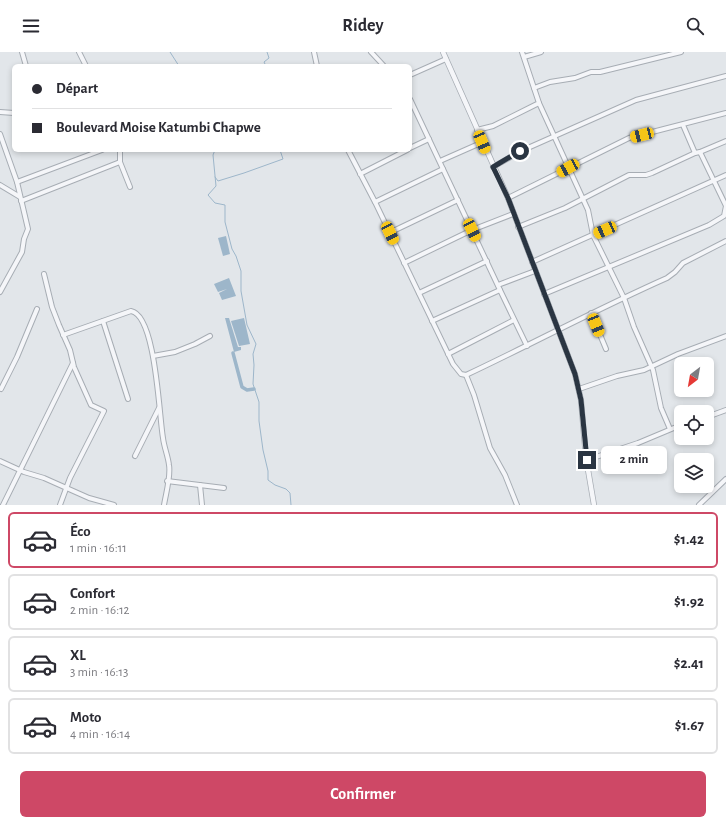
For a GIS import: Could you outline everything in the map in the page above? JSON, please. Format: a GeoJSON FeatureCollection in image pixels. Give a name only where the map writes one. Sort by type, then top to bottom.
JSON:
{"type":"FeatureCollection","features":[{"type":"Feature","properties":{"kind":"street"},"geometry":{"type":"LineString","coordinates":[[22,52],[25,64]]}},
{"type":"Feature","properties":{"kind":"street"},"geometry":{"type":"LineString","coordinates":[[79,52],[85,64]]}},
{"type":"Feature","properties":{"kind":"street"},"geometry":{"type":"LineString","coordinates":[[314,52],[317,64]]}},
{"type":"Feature","properties":{"kind":"street"},"geometry":{"type":"LineString","coordinates":[[371,52],[382,64]]}},
{"type":"Feature","properties":{"kind":"street"},"geometry":{"type":"LineString","coordinates":[[443,52],[508,198],[575,374],[579,389],[594,505]]}},
{"type":"Feature","properties":{"kind":"street"},"geometry":{"type":"LineString","coordinates":[[541,52],[523,54],[539,103],[590,216],[593,235],[624,298],[651,367],[662,408],[670,429]]}},
{"type":"Feature","properties":{"kind":"street"},"geometry":{"type":"LineString","coordinates":[[534,88],[550,82],[575,78],[590,72],[600,72],[681,52]]}},
{"type":"Feature","properties":{"kind":"street"},"geometry":{"type":"LineString","coordinates":[[412,74],[446,59]]}},
{"type":"Feature","properties":{"kind":"street"},"geometry":{"type":"LineString","coordinates":[[493,167],[520,151],[636,100],[726,76]]}},
{"type":"Feature","properties":{"kind":"street"},"geometry":{"type":"LineString","coordinates":[[477,130],[493,126],[539,103]]}},
{"type":"Feature","properties":{"kind":"street"},"geometry":{"type":"LineString","coordinates":[[412,111],[440,161],[527,346]]}},
{"type":"Feature","properties":{"kind":"street"},"geometry":{"type":"LineString","coordinates":[[0,112],[12,113]]}},
{"type":"Feature","properties":{"kind":"street"},"geometry":{"type":"LineString","coordinates":[[508,198],[629,138],[726,113]]}},
{"type":"Feature","properties":{"kind":"street"},"geometry":{"type":"LineString","coordinates":[[544,294],[721,219],[724,216],[726,206],[683,125]]}},
{"type":"Feature","properties":{"kind":"street"},"geometry":{"type":"LineString","coordinates":[[0,134],[21,199],[27,233],[24,239],[22,252],[0,292]]}},
{"type":"Feature","properties":{"kind":"street"},"geometry":{"type":"LineString","coordinates":[[412,147],[429,139]]}},
{"type":"Feature","properties":{"kind":"street"},"geometry":{"type":"LineString","coordinates":[[518,226],[558,211],[628,175],[646,175],[652,173],[726,141]]}},
{"type":"Feature","properties":{"kind":"street"},"geometry":{"type":"LineString","coordinates":[[440,161],[482,142]]}},
{"type":"Feature","properties":{"kind":"street"},"geometry":{"type":"LineString","coordinates":[[16,182],[97,152]]}},
{"type":"Feature","properties":{"kind":"street"},"geometry":{"type":"LineString","coordinates":[[120,152],[120,162],[130,187]]}},
{"type":"Feature","properties":{"kind":"street"},"geometry":{"type":"LineString","coordinates":[[349,152],[459,374],[466,375],[591,313],[667,278],[683,263],[726,241]]}},
{"type":"Feature","properties":{"kind":"street"},"geometry":{"type":"LineString","coordinates":[[360,174],[403,152]]}},
{"type":"Feature","properties":{"kind":"street"},"geometry":{"type":"LineString","coordinates":[[21,199],[120,162]]}},
{"type":"Feature","properties":{"kind":"street"},"geometry":{"type":"LineString","coordinates":[[375,202],[443,169]]}},
{"type":"Feature","properties":{"kind":"street"},"geometry":{"type":"LineString","coordinates":[[532,262],[726,175]]}},
{"type":"Feature","properties":{"kind":"street"},"geometry":{"type":"LineString","coordinates":[[0,185],[21,199]]}},
{"type":"Feature","properties":{"kind":"street"},"geometry":{"type":"LineString","coordinates":[[390,233],[458,200]]}},
{"type":"Feature","properties":{"kind":"street"},"geometry":{"type":"LineString","coordinates":[[404,263],[472,230],[513,214]]}},
{"type":"Feature","properties":{"kind":"street"},"geometry":{"type":"LineString","coordinates":[[418,293],[487,261]]}},
{"type":"Feature","properties":{"kind":"street"},"geometry":{"type":"LineString","coordinates":[[498,285],[535,271]]}},
{"type":"Feature","properties":{"kind":"street"},"geometry":{"type":"LineString","coordinates":[[44,274],[52,307],[91,405],[104,411],[66,488],[60,505]]}},
{"type":"Feature","properties":{"kind":"street"},"geometry":{"type":"LineString","coordinates":[[432,321],[500,290]]}},
{"type":"Feature","properties":{"kind":"street"},"geometry":{"type":"LineString","coordinates":[[0,390],[17,357],[37,309]]}},
{"type":"Feature","properties":{"kind":"street"},"geometry":{"type":"LineString","coordinates":[[63,335],[131,311],[136,313],[141,319],[153,356],[163,439],[169,465],[164,505]]}},
{"type":"Feature","properties":{"kind":"street"},"geometry":{"type":"LineString","coordinates":[[591,313],[606,349]]}},
{"type":"Feature","properties":{"kind":"street"},"geometry":{"type":"LineString","coordinates":[[448,354],[514,320]]}},
{"type":"Feature","properties":{"kind":"street"},"geometry":{"type":"LineString","coordinates":[[103,321],[128,399]]}},
{"type":"Feature","properties":{"kind":"street"},"geometry":{"type":"LineString","coordinates":[[153,356],[175,352],[210,336]]}},
{"type":"Feature","properties":{"kind":"street"},"geometry":{"type":"LineString","coordinates":[[579,389],[651,367],[678,354],[726,336]]}},
{"type":"Feature","properties":{"kind":"street"},"geometry":{"type":"LineString","coordinates":[[3,505],[73,362]]}},
{"type":"Feature","properties":{"kind":"street"},"geometry":{"type":"LineString","coordinates":[[466,375],[474,395],[490,448],[505,475],[517,505]]}},
{"type":"Feature","properties":{"kind":"street"},"geometry":{"type":"LineString","coordinates":[[135,456],[160,407]]}},
{"type":"Feature","properties":{"kind":"street"},"geometry":{"type":"LineString","coordinates":[[714,414],[726,410]]}},
{"type":"Feature","properties":{"kind":"street"},"geometry":{"type":"LineString","coordinates":[[587,460],[650,439],[674,428]]}},
{"type":"Feature","properties":{"kind":"street"},"geometry":{"type":"LineString","coordinates":[[2,462],[19,470],[38,475],[89,498],[114,505]]}},
{"type":"Feature","properties":{"kind":"street"},"geometry":{"type":"LineString","coordinates":[[699,505],[726,479]]}},
{"type":"Feature","properties":{"kind":"street"},"geometry":{"type":"LineString","coordinates":[[167,481],[224,488]]}},
{"type":"Feature","properties":{"kind":"street"},"geometry":{"type":"LineString","coordinates":[[200,485],[202,505]]}},
{"type":"Feature","properties":{"kind":"water"},"geometry":{"type":"Polygon","coordinates":[[[226,236],[230,254],[223,256],[218,238],[226,236]]]}},
{"type":"Feature","properties":{"kind":"water"},"geometry":{"type":"Polygon","coordinates":[[[229,278],[236,296],[222,300],[219,293],[227,289],[218,292],[214,284],[229,278]]]}},
{"type":"Feature","properties":{"kind":"water"},"geometry":{"type":"Polygon","coordinates":[[[225,318],[229,318],[238,347],[241,347],[241,350],[234,352],[225,318]]]}},
{"type":"Feature","properties":{"kind":"water"},"geometry":{"type":"Polygon","coordinates":[[[244,318],[250,344],[239,346],[231,321],[244,318]]]}},
{"type":"Feature","properties":{"kind":"waterway"},"geometry":{"type":"LineString","coordinates":[[170,52],[178,64]]}},
{"type":"Feature","properties":{"kind":"waterway"},"geometry":{"type":"LineString","coordinates":[[265,64],[264,62],[269,58],[267,52]]}},
{"type":"Feature","properties":{"kind":"waterway"},"geometry":{"type":"LineString","coordinates":[[214,152],[213,155],[216,186],[208,195],[215,203],[225,205],[225,222],[232,249],[241,271],[241,291],[247,325],[256,344],[253,354],[253,384],[259,402],[259,421],[263,450],[268,471],[268,480],[275,485],[286,489],[290,493],[291,505]]}},
{"type":"Feature","properties":{"kind":"waterway"},"geometry":{"type":"LineString","coordinates":[[215,177],[218,181],[283,159],[281,152]]}},
{"type":"Feature","properties":{"kind":"waterway"},"geometry":{"type":"LineString","coordinates":[[233,353],[242,387],[247,390],[254,389]]}},
{"type":"Feature","properties":{"kind":"route"},"geometry":{"type":"LineString","coordinates":[[520,151],[493,167],[508,198],[575,374],[581,400],[587,460]]}}]}
